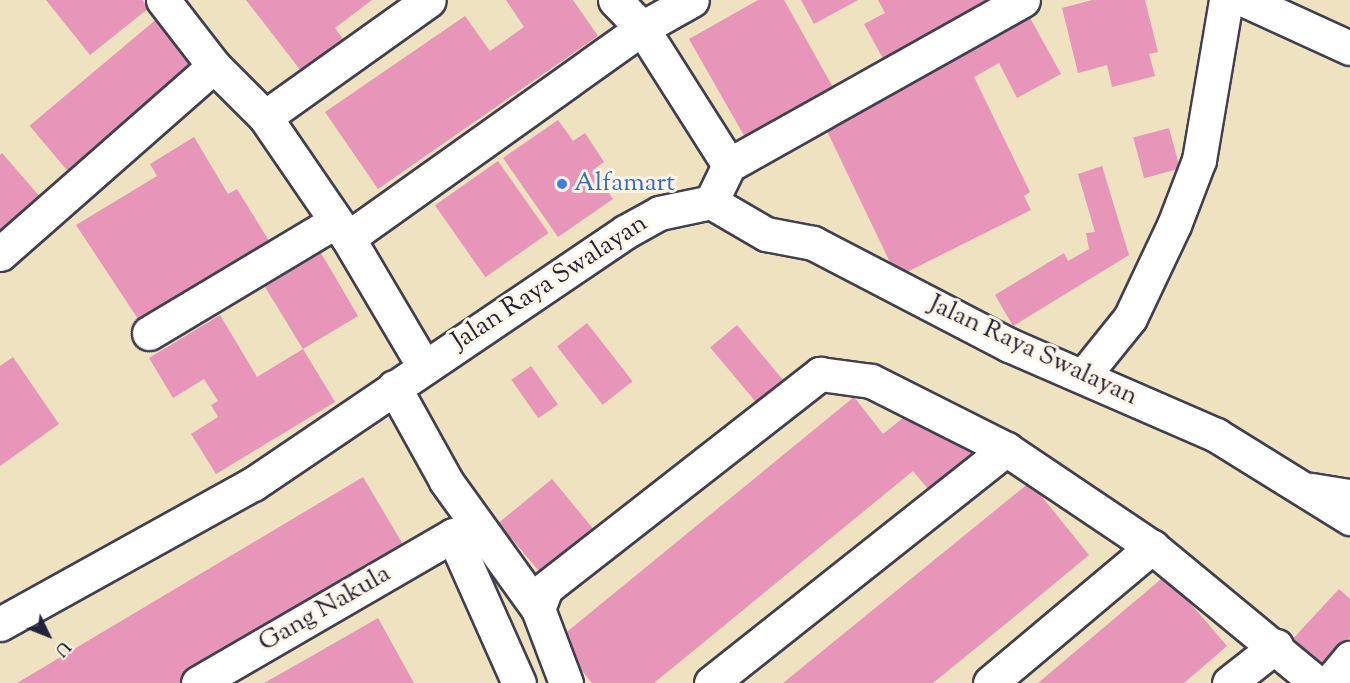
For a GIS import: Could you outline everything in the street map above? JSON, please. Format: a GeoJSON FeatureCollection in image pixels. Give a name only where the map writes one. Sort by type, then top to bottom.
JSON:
{"type":"FeatureCollection","features":[{"type":"Feature","properties":{"kind":"street"},"geometry":{"type":"LineString","coordinates":[[163,0],[214,66],[265,117],[340,230],[423,365]]}},
{"type":"Feature","properties":{"kind":"street"},"geometry":{"type":"LineString","coordinates":[[615,0],[642,28],[729,165]]}},
{"type":"Feature","properties":{"kind":"street"},"geometry":{"type":"LineString","coordinates":[[149,333],[340,230],[642,28],[692,0]]}},
{"type":"Feature","properties":{"kind":"street"},"geometry":{"type":"LineString","coordinates":[[711,202],[729,165],[1023,0]]}},
{"type":"Feature","properties":{"kind":"street"},"geometry":{"type":"LineString","coordinates":[[1084,375],[1130,318],[1174,225],[1199,160],[1226,0]]}},
{"type":"Feature","properties":{"kind":"street"},"geometry":{"type":"LineString","coordinates":[[1245,0],[1350,48]]}},
{"type":"Feature","properties":{"kind":"street"},"geometry":{"type":"LineString","coordinates":[[265,117],[417,3]]}},
{"type":"Feature","properties":{"kind":"street"},"geometry":{"type":"LineString","coordinates":[[0,254],[214,66]]}},
{"type":"Feature","properties":{"kind":"street","name":"Jalan Raya Swalayan"},"geometry":{"type":"LineString","coordinates":[[0,624],[253,484],[423,365],[659,213],[711,202],[766,234],[813,243],[1009,345],[1084,375],[1216,435],[1311,490],[1350,518]]}},
{"type":"Feature","properties":{"kind":"street"},"geometry":{"type":"LineString","coordinates":[[538,609],[540,598],[558,577],[820,374],[871,381],[1006,449],[1152,547],[1276,646],[1317,683]]}},
{"type":"Feature","properties":{"kind":"street"},"geometry":{"type":"LineString","coordinates":[[394,387],[446,481],[538,609],[566,683]]}},
{"type":"Feature","properties":{"kind":"street"},"geometry":{"type":"LineString","coordinates":[[711,683],[1006,449]]}},
{"type":"Feature","properties":{"kind":"street"},"geometry":{"type":"LineString","coordinates":[[1311,490],[1350,496]]}},
{"type":"Feature","properties":{"kind":"street","name":"Gang Nakula"},"geometry":{"type":"LineString","coordinates":[[198,683],[453,535],[511,680]]}},
{"type":"Feature","properties":{"kind":"street"},"geometry":{"type":"LineString","coordinates":[[990,683],[1152,547]]}},
{"type":"Feature","properties":{"kind":"street"},"geometry":{"type":"LineString","coordinates":[[1229,683],[1276,646]]}},
{"type":"Feature","properties":{"kind":"street"},"geometry":{"type":"LineString","coordinates":[[1329,683],[1350,658]]}},
{"type":"Feature","properties":{"kind":"building"},"geometry":{"type":"Polygon","coordinates":[[[46,0],[142,0],[149,8],[90,55],[46,0]]]}},
{"type":"Feature","properties":{"kind":"building"},"geometry":{"type":"Polygon","coordinates":[[[246,0],[372,0],[335,28],[343,39],[301,71],[246,0]]]}},
{"type":"Feature","properties":{"kind":"building"},"geometry":{"type":"Polygon","coordinates":[[[506,0],[573,0],[598,36],[378,189],[325,112],[465,16],[490,51],[524,27],[506,0]]]}},
{"type":"Feature","properties":{"kind":"building"},"geometry":{"type":"Polygon","coordinates":[[[758,0],[784,0],[834,89],[746,139],[689,39],[758,0]]]}},
{"type":"Feature","properties":{"kind":"building"},"geometry":{"type":"Polygon","coordinates":[[[801,0],[858,0],[814,24],[801,0]]]}},
{"type":"Feature","properties":{"kind":"building"},"geometry":{"type":"Polygon","coordinates":[[[878,0],[1005,0],[886,64],[864,24],[885,13],[878,0]]]}},
{"type":"Feature","properties":{"kind":"building"},"geometry":{"type":"Polygon","coordinates":[[[1092,0],[1145,0],[1158,52],[1149,54],[1155,76],[1112,87],[1107,65],[1078,73],[1062,8],[1092,0]]]}},
{"type":"Feature","properties":{"kind":"building"},"geometry":{"type":"Polygon","coordinates":[[[1029,16],[1061,74],[1017,98],[999,63],[974,77],[1030,192],[1024,196],[1031,210],[897,277],[826,129],[1029,16]]]}},
{"type":"Feature","properties":{"kind":"building"},"geometry":{"type":"Polygon","coordinates":[[[159,17],[197,62],[67,171],[30,126],[159,17]]]}},
{"type":"Feature","properties":{"kind":"building","name":"Alfamart"},"geometry":{"type":"Polygon","coordinates":[[[558,120],[573,141],[585,133],[604,162],[593,170],[613,199],[558,237],[503,158],[558,120]]]}},
{"type":"Feature","properties":{"kind":"building"},"geometry":{"type":"Polygon","coordinates":[[[1169,128],[1180,169],[1144,178],[1133,138],[1169,128]]]}},
{"type":"Feature","properties":{"kind":"building"},"geometry":{"type":"Polygon","coordinates":[[[194,137],[228,194],[237,189],[271,244],[142,325],[76,225],[157,176],[150,164],[194,137]]]}},
{"type":"Feature","properties":{"kind":"building"},"geometry":{"type":"Polygon","coordinates":[[[2,153],[41,198],[0,234],[0,155],[2,153]]]}},
{"type":"Feature","properties":{"kind":"building"},"geometry":{"type":"Polygon","coordinates":[[[498,161],[548,233],[485,277],[435,205],[498,161]]]}},
{"type":"Feature","properties":{"kind":"building"},"geometry":{"type":"Polygon","coordinates":[[[1102,166],[1129,255],[1013,326],[995,295],[1064,253],[1068,261],[1089,249],[1086,233],[1095,232],[1078,174],[1102,166]]]}},
{"type":"Feature","properties":{"kind":"building"},"geometry":{"type":"Polygon","coordinates":[[[321,253],[358,316],[303,349],[265,287],[321,253]]]}},
{"type":"Feature","properties":{"kind":"building"},"geometry":{"type":"Polygon","coordinates":[[[220,315],[257,377],[303,349],[335,402],[216,474],[191,434],[218,417],[211,405],[218,401],[204,379],[173,398],[149,358],[220,315]]]}},
{"type":"Feature","properties":{"kind":"building"},"geometry":{"type":"Polygon","coordinates":[[[587,323],[633,381],[603,405],[557,346],[587,323]]]}},
{"type":"Feature","properties":{"kind":"building"},"geometry":{"type":"Polygon","coordinates":[[[737,325],[785,382],[758,405],[710,347],[737,325]]]}},
{"type":"Feature","properties":{"kind":"building"},"geometry":{"type":"Polygon","coordinates":[[[13,357],[59,424],[0,466],[0,366],[13,357]]]}},
{"type":"Feature","properties":{"kind":"building"},"geometry":{"type":"Polygon","coordinates":[[[531,366],[558,405],[538,418],[511,380],[531,366]]]}},
{"type":"Feature","properties":{"kind":"building"},"geometry":{"type":"Polygon","coordinates":[[[854,397],[883,434],[914,409],[985,452],[933,495],[913,471],[654,683],[592,683],[557,640],[854,397]]]}},
{"type":"Feature","properties":{"kind":"building"},"geometry":{"type":"Polygon","coordinates":[[[363,477],[408,553],[186,683],[17,683],[363,477]]]}},
{"type":"Feature","properties":{"kind":"building"},"geometry":{"type":"Polygon","coordinates":[[[552,479],[595,531],[542,575],[512,539],[503,546],[490,530],[552,479]]]}},
{"type":"Feature","properties":{"kind":"building"},"geometry":{"type":"Polygon","coordinates":[[[1030,482],[1089,555],[1008,622],[933,683],[783,683],[1030,482]]]}},
{"type":"Feature","properties":{"kind":"building"},"geometry":{"type":"Polygon","coordinates":[[[1166,575],[1227,646],[1184,683],[1038,683],[1166,575]]]}},
{"type":"Feature","properties":{"kind":"building"},"geometry":{"type":"Polygon","coordinates":[[[1339,589],[1350,599],[1350,637],[1319,671],[1289,643],[1339,589]]]}},
{"type":"Feature","properties":{"kind":"building"},"geometry":{"type":"Polygon","coordinates":[[[378,618],[414,683],[264,683],[310,657],[378,618]]]}},
{"type":"Feature","properties":{"kind":"place","name":"Alfamart"},"geometry":{"type":"Point","coordinates":[562,184]}}]}
